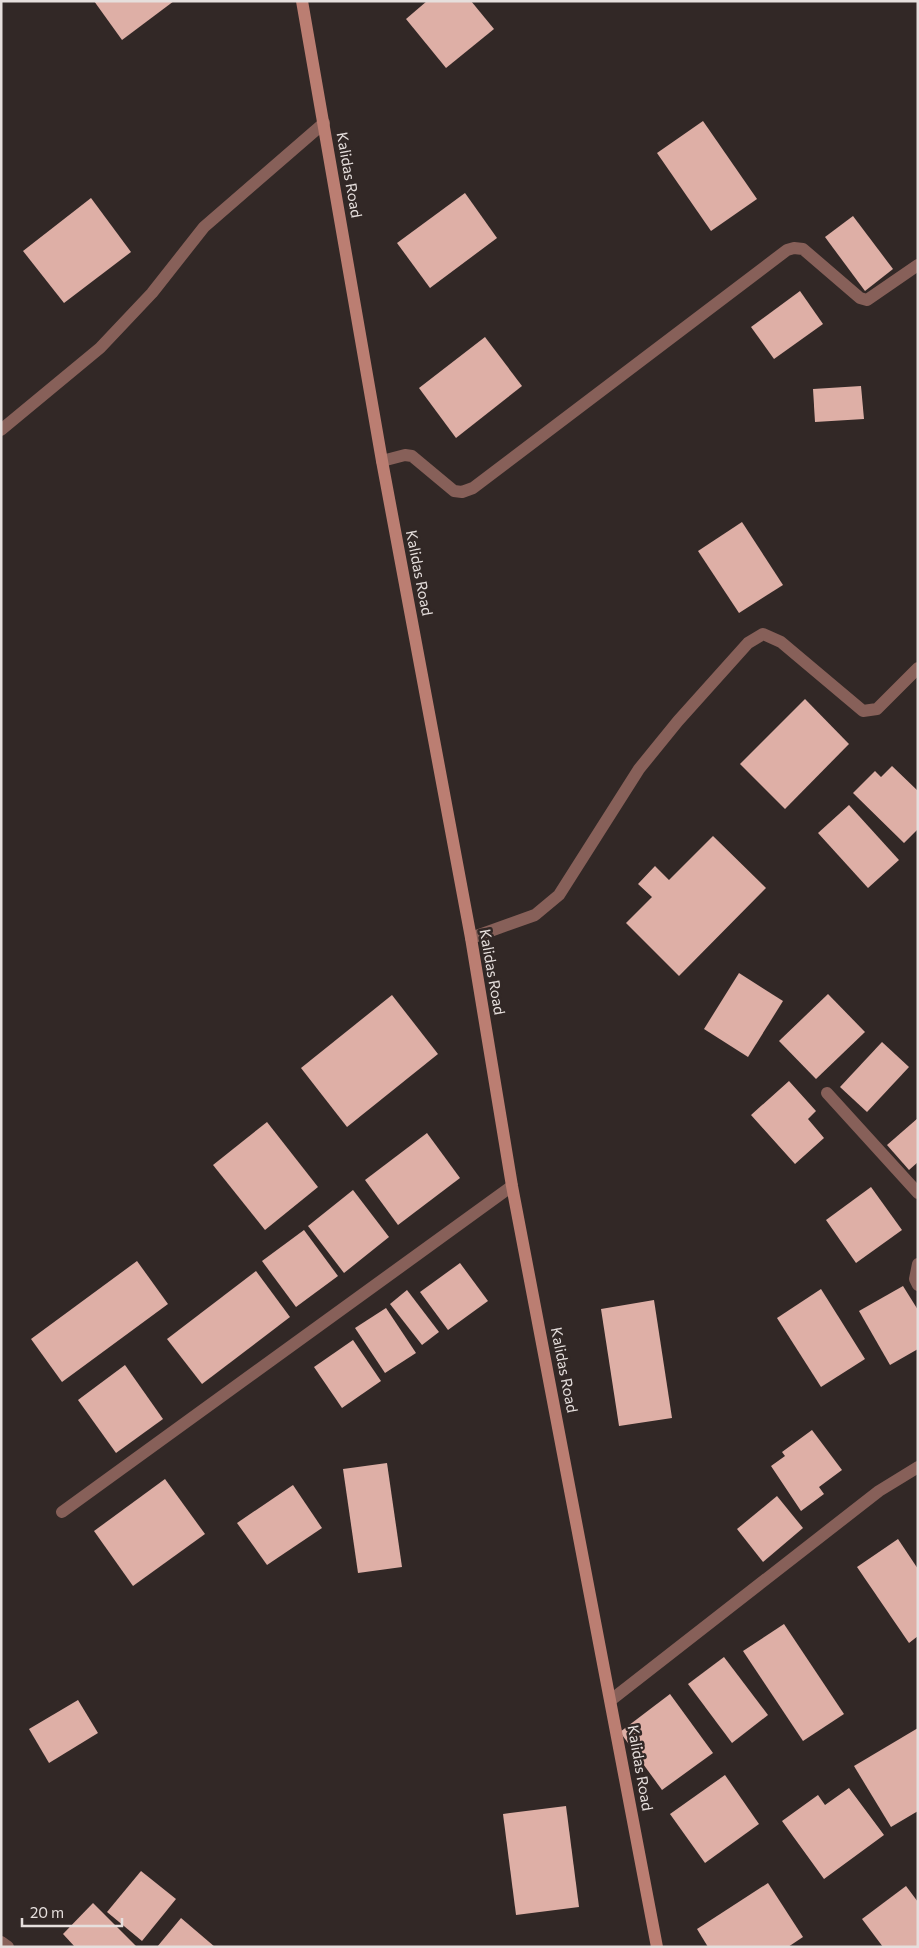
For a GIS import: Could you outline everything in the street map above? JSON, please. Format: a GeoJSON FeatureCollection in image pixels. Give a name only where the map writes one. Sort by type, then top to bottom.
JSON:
{"type":"FeatureCollection","features":[{"type":"Feature","properties":{"kind":"street","name":"Kalidas Road"},"geometry":{"type":"LineString","coordinates":[[302,1],[382,462],[470,938],[512,1186],[657,1947]]}},
{"type":"Feature","properties":{"kind":"street"},"geometry":{"type":"LineString","coordinates":[[1,430],[100,348],[152,293],[204,227],[324,123]]}},
{"type":"Feature","properties":{"kind":"street"},"geometry":{"type":"LineString","coordinates":[[382,462],[405,455],[412,456],[454,491],[462,492],[473,488],[787,250],[794,248],[808,252],[860,298],[867,300],[918,265]]}},
{"type":"Feature","properties":{"kind":"street"},"geometry":{"type":"LineString","coordinates":[[470,938],[535,914],[559,895],[639,769],[678,721],[748,643],[756,637],[763,634],[782,642],[863,711],[877,709],[918,668]]}},
{"type":"Feature","properties":{"kind":"street"},"geometry":{"type":"LineString","coordinates":[[827,1093],[918,1193]]}},
{"type":"Feature","properties":{"kind":"street"},"geometry":{"type":"LineString","coordinates":[[62,1512],[512,1186]]}},
{"type":"Feature","properties":{"kind":"street"},"geometry":{"type":"LineString","coordinates":[[918,1264],[915,1279],[918,1286]]}},
{"type":"Feature","properties":{"kind":"street"},"geometry":{"type":"LineString","coordinates":[[611,1700],[879,1491],[918,1467]]}},
{"type":"Feature","properties":{"kind":"street"},"geometry":{"type":"LineString","coordinates":[[1,1942],[8,1947]]}},
{"type":"Feature","properties":{"kind":"building"},"geometry":{"type":"Polygon","coordinates":[[[94,1],[174,1],[122,40],[94,1]]]}},
{"type":"Feature","properties":{"kind":"building"},"geometry":{"type":"Polygon","coordinates":[[[427,1],[471,1],[494,29],[446,68],[406,19],[427,1]]]}},
{"type":"Feature","properties":{"kind":"building"},"geometry":{"type":"Polygon","coordinates":[[[703,121],[757,199],[711,231],[657,153],[703,121]]]}},
{"type":"Feature","properties":{"kind":"building"},"geometry":{"type":"Polygon","coordinates":[[[465,193],[497,238],[430,288],[397,243],[465,193]]]}},
{"type":"Feature","properties":{"kind":"building"},"geometry":{"type":"Polygon","coordinates":[[[91,198],[131,252],[64,303],[23,251],[91,198]]]}},
{"type":"Feature","properties":{"kind":"building"},"geometry":{"type":"Polygon","coordinates":[[[853,216],[893,269],[865,291],[825,237],[853,216]]]}},
{"type":"Feature","properties":{"kind":"building"},"geometry":{"type":"Polygon","coordinates":[[[800,291],[823,324],[774,359],[751,327],[800,291]]]}},
{"type":"Feature","properties":{"kind":"building"},"geometry":{"type":"Polygon","coordinates":[[[485,337],[522,386],[456,438],[419,388],[485,337]]]}},
{"type":"Feature","properties":{"kind":"building"},"geometry":{"type":"Polygon","coordinates":[[[861,386],[864,419],[815,422],[813,389],[861,386]]]}},
{"type":"Feature","properties":{"kind":"building"},"geometry":{"type":"Polygon","coordinates":[[[742,522],[783,585],[739,613],[698,551],[742,522]]]}},
{"type":"Feature","properties":{"kind":"building"},"geometry":{"type":"Polygon","coordinates":[[[805,699],[849,744],[785,809],[740,764],[805,699]]]}},
{"type":"Feature","properties":{"kind":"building"},"geometry":{"type":"Polygon","coordinates":[[[892,766],[918,791],[918,829],[904,843],[853,793],[875,771],[881,777],[892,766]]]}},
{"type":"Feature","properties":{"kind":"building"},"geometry":{"type":"Polygon","coordinates":[[[849,805],[899,860],[868,888],[818,833],[849,805]]]}},
{"type":"Feature","properties":{"kind":"building"},"geometry":{"type":"Polygon","coordinates":[[[713,836],[766,888],[679,976],[626,923],[652,897],[638,884],[655,866],[669,880],[713,836]]]}},
{"type":"Feature","properties":{"kind":"building"},"geometry":{"type":"Polygon","coordinates":[[[739,973],[783,1001],[748,1057],[704,1029],[739,973]]]}},
{"type":"Feature","properties":{"kind":"building"},"geometry":{"type":"Polygon","coordinates":[[[828,994],[865,1032],[816,1079],[779,1041],[828,994]]]}},
{"type":"Feature","properties":{"kind":"building"},"geometry":{"type":"Polygon","coordinates":[[[392,995],[438,1054],[347,1127],[301,1068],[392,995]]]}},
{"type":"Feature","properties":{"kind":"building"},"geometry":{"type":"Polygon","coordinates":[[[882,1042],[909,1067],[867,1112],[840,1087],[882,1042]]]}},
{"type":"Feature","properties":{"kind":"building"},"geometry":{"type":"Polygon","coordinates":[[[789,1081],[816,1111],[808,1119],[824,1138],[795,1164],[751,1115],[789,1081]]]}},
{"type":"Feature","properties":{"kind":"building"},"geometry":{"type":"Polygon","coordinates":[[[918,1118],[918,1162],[909,1170],[887,1145],[918,1118]]]}},
{"type":"Feature","properties":{"kind":"building"},"geometry":{"type":"Polygon","coordinates":[[[267,1122],[318,1187],[265,1230],[213,1165],[267,1122]]]}},
{"type":"Feature","properties":{"kind":"building"},"geometry":{"type":"Polygon","coordinates":[[[427,1133],[460,1178],[398,1225],[365,1180],[427,1133]]]}},
{"type":"Feature","properties":{"kind":"building"},"geometry":{"type":"Polygon","coordinates":[[[871,1187],[902,1230],[856,1263],[826,1220],[871,1187]]]}},
{"type":"Feature","properties":{"kind":"building"},"geometry":{"type":"Polygon","coordinates":[[[353,1190],[389,1237],[344,1273],[308,1226],[353,1190]]]}},
{"type":"Feature","properties":{"kind":"building"},"geometry":{"type":"Polygon","coordinates":[[[304,1230],[338,1276],[296,1307],[262,1261],[304,1230]]]}},
{"type":"Feature","properties":{"kind":"building"},"geometry":{"type":"Polygon","coordinates":[[[137,1261],[168,1304],[62,1382],[31,1339],[137,1261]]]}},
{"type":"Feature","properties":{"kind":"building"},"geometry":{"type":"Polygon","coordinates":[[[460,1263],[488,1301],[448,1330],[420,1292],[460,1263]]]}},
{"type":"Feature","properties":{"kind":"building"},"geometry":{"type":"Polygon","coordinates":[[[256,1271],[290,1317],[202,1384],[167,1339],[256,1271]]]}},
{"type":"Feature","properties":{"kind":"building"},"geometry":{"type":"Polygon","coordinates":[[[903,1286],[918,1310],[918,1349],[890,1365],[859,1311],[903,1286]]]}},
{"type":"Feature","properties":{"kind":"building"},"geometry":{"type":"Polygon","coordinates":[[[821,1289],[865,1359],[821,1387],[777,1318],[821,1289]]]}},
{"type":"Feature","properties":{"kind":"building"},"geometry":{"type":"Polygon","coordinates":[[[407,1290],[439,1332],[422,1345],[390,1304],[407,1290]]]}},
{"type":"Feature","properties":{"kind":"building"},"geometry":{"type":"Polygon","coordinates":[[[654,1300],[672,1418],[619,1426],[601,1309],[654,1300]]]}},
{"type":"Feature","properties":{"kind":"building"},"geometry":{"type":"Polygon","coordinates":[[[386,1308],[416,1353],[385,1373],[355,1328],[386,1308]]]}},
{"type":"Feature","properties":{"kind":"building"},"geometry":{"type":"Polygon","coordinates":[[[353,1340],[381,1381],[342,1408],[314,1367],[353,1340]]]}},
{"type":"Feature","properties":{"kind":"building"},"geometry":{"type":"Polygon","coordinates":[[[125,1365],[163,1419],[116,1453],[78,1400],[125,1365]]]}},
{"type":"Feature","properties":{"kind":"building"},"geometry":{"type":"Polygon","coordinates":[[[812,1430],[842,1470],[819,1487],[824,1494],[801,1511],[771,1466],[785,1456],[782,1452],[812,1430]]]}},
{"type":"Feature","properties":{"kind":"building"},"geometry":{"type":"Polygon","coordinates":[[[387,1463],[402,1567],[358,1573],[343,1469],[387,1463]]]}},
{"type":"Feature","properties":{"kind":"building"},"geometry":{"type":"Polygon","coordinates":[[[165,1479],[205,1534],[133,1586],[94,1531],[165,1479]]]}},
{"type":"Feature","properties":{"kind":"building"},"geometry":{"type":"Polygon","coordinates":[[[293,1485],[322,1528],[267,1565],[237,1523],[293,1485]]]}},
{"type":"Feature","properties":{"kind":"building"},"geometry":{"type":"Polygon","coordinates":[[[777,1496],[803,1528],[763,1562],[737,1529],[777,1496]]]}},
{"type":"Feature","properties":{"kind":"building"},"geometry":{"type":"Polygon","coordinates":[[[898,1539],[918,1569],[918,1636],[909,1643],[857,1567],[898,1539]]]}},
{"type":"Feature","properties":{"kind":"building"},"geometry":{"type":"Polygon","coordinates":[[[784,1624],[844,1714],[803,1741],[743,1651],[784,1624]]]}},
{"type":"Feature","properties":{"kind":"building"},"geometry":{"type":"Polygon","coordinates":[[[724,1657],[768,1715],[732,1743],[688,1684],[724,1657]]]}},
{"type":"Feature","properties":{"kind":"building"},"geometry":{"type":"Polygon","coordinates":[[[670,1694],[713,1753],[662,1790],[620,1732],[670,1694]]]}},
{"type":"Feature","properties":{"kind":"building"},"geometry":{"type":"Polygon","coordinates":[[[78,1700],[98,1733],[49,1763],[29,1729],[78,1700]]]}},
{"type":"Feature","properties":{"kind":"building"},"geometry":{"type":"Polygon","coordinates":[[[918,1728],[918,1811],[891,1827],[854,1766],[918,1728]]]}},
{"type":"Feature","properties":{"kind":"building"},"geometry":{"type":"Polygon","coordinates":[[[725,1775],[759,1824],[705,1863],[670,1814],[725,1775]]]}},
{"type":"Feature","properties":{"kind":"building"},"geometry":{"type":"Polygon","coordinates":[[[849,1788],[884,1835],[824,1879],[782,1821],[818,1795],[825,1805],[849,1788]]]}},
{"type":"Feature","properties":{"kind":"building"},"geometry":{"type":"Polygon","coordinates":[[[566,1806],[579,1907],[516,1915],[503,1814],[566,1806]]]}},
{"type":"Feature","properties":{"kind":"building"},"geometry":{"type":"Polygon","coordinates":[[[141,1871],[176,1899],[142,1941],[107,1912],[141,1871]]]}},
{"type":"Feature","properties":{"kind":"building"},"geometry":{"type":"Polygon","coordinates":[[[768,1883],[803,1937],[788,1947],[708,1947],[697,1929],[768,1883]]]}},
{"type":"Feature","properties":{"kind":"building"},"geometry":{"type":"Polygon","coordinates":[[[906,1886],[918,1902],[918,1947],[883,1947],[862,1919],[906,1886]]]}},
{"type":"Feature","properties":{"kind":"building"},"geometry":{"type":"Polygon","coordinates":[[[93,1903],[137,1947],[75,1947],[63,1934],[93,1903]]]}},
{"type":"Feature","properties":{"kind":"building"},"geometry":{"type":"Polygon","coordinates":[[[181,1918],[215,1947],[157,1947],[181,1918]]]}}]}
